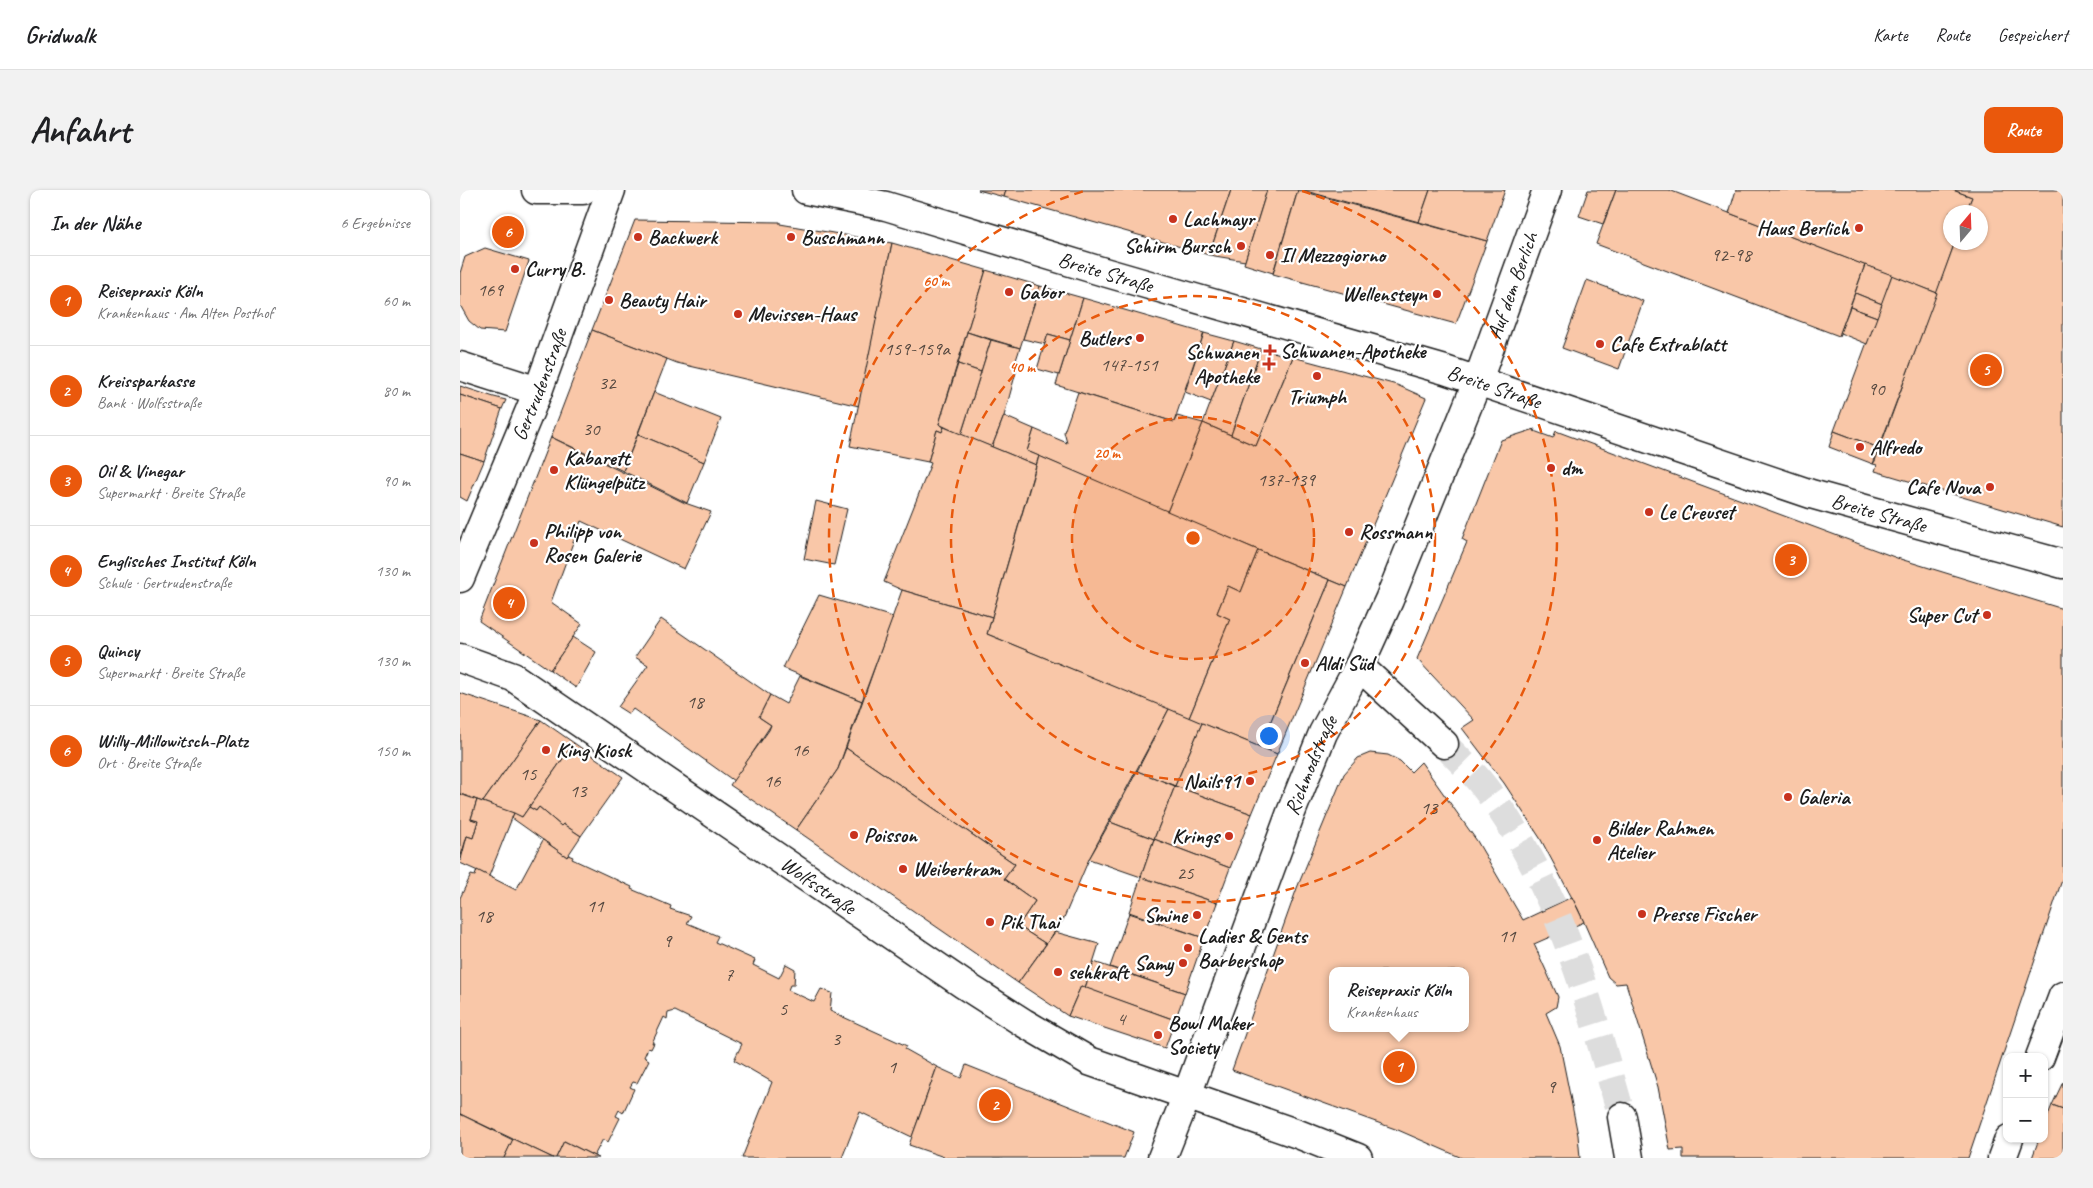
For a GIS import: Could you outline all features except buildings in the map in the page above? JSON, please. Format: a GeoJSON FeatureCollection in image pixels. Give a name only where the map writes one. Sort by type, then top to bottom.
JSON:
{"type":"FeatureCollection","features":[{"type":"Feature","properties":{"kind":"street"},"geometry":{"type":"LineString","coordinates":[[536,190],[583,190]]}},
{"type":"Feature","properties":{"kind":"street","name":"Gertrudenstraße"},"geometry":{"type":"LineString","coordinates":[[460,578],[538,391],[611,190]]}},
{"type":"Feature","properties":{"kind":"street","name":"Breite Straße"},"geometry":{"type":"LineString","coordinates":[[806,190],[886,206],[1478,380],[1811,494],[2063,564]]}},
{"type":"Feature","properties":{"kind":"street","name":"Auf dem Berlich"},"geometry":{"type":"LineString","coordinates":[[1478,380],[1547,190]]}},
{"type":"Feature","properties":{"kind":"street"},"geometry":{"type":"LineString","coordinates":[[460,366],[538,391]]}},
{"type":"Feature","properties":{"kind":"street","name":"Richmodstraße"},"geometry":{"type":"LineString","coordinates":[[1162,1158],[1293,806],[1323,733],[1359,666],[1389,600],[1478,380]]}},
{"type":"Feature","properties":{"kind":"street","name":"Wolfsstraße"},"geometry":{"type":"LineString","coordinates":[[463,659],[513,677],[1024,1023],[1089,1060],[1298,1134],[1358,1158]]}},
{"type":"Feature","properties":{"kind":"street"},"geometry":{"type":"LineString","coordinates":[[1359,666],[1444,744]]}},
{"type":"Feature","properties":{"kind":"street"},"geometry":{"type":"LineString","coordinates":[[2042,1053],[2063,996]]}},
{"type":"Feature","properties":{"kind":"street"},"geometry":{"type":"LineString","coordinates":[[1622,1117],[1629,1158]]}},
{"type":"Feature","properties":{"kind":"street"},"geometry":{"type":"LineString","coordinates":[[2002,1158],[2008,1143]]}},
{"type":"Feature","properties":{"kind":"tunnel"},"geometry":{"type":"LineString","coordinates":[[1444,744],[1485,788],[1511,825],[1533,864],[1569,946],[1584,989],[1622,1117]]}},
{"type":"Feature","properties":{"kind":"place","name":"Lachmayr"},"geometry":{"type":"Point","coordinates":[1173,219]}},
{"type":"Feature","properties":{"kind":"place","name":"Haus Berlich"},"geometry":{"type":"Point","coordinates":[1859,228]}},
{"type":"Feature","properties":{"kind":"place","name":"Willy-Millowitsch-Platz"},"geometry":{"type":"Point","coordinates":[508,232]}},
{"type":"Feature","properties":{"kind":"place","name":"Backwerk"},"geometry":{"type":"Point","coordinates":[638,237]}},
{"type":"Feature","properties":{"kind":"place","name":"Buschmann"},"geometry":{"type":"Point","coordinates":[791,237]}},
{"type":"Feature","properties":{"kind":"place","name":"Schirm Bursch"},"geometry":{"type":"Point","coordinates":[1241,246]}},
{"type":"Feature","properties":{"kind":"place","name":"Il Mezzogiorno"},"geometry":{"type":"Point","coordinates":[1270,255]}},
{"type":"Feature","properties":{"kind":"place","name":"Curry B."},"geometry":{"type":"Point","coordinates":[515,269]}},
{"type":"Feature","properties":{"kind":"place","name":"Gabor"},"geometry":{"type":"Point","coordinates":[1009,292]}},
{"type":"Feature","properties":{"kind":"place","name":"Wellensteyn"},"geometry":{"type":"Point","coordinates":[1437,294]}},
{"type":"Feature","properties":{"kind":"place","name":"Beauty Hair"},"geometry":{"type":"Point","coordinates":[609,300]}},
{"type":"Feature","properties":{"kind":"place","name":"Mevissen-Haus"},"geometry":{"type":"Point","coordinates":[738,314]}},
{"type":"Feature","properties":{"kind":"place","name":"Butlers"},"geometry":{"type":"Point","coordinates":[1140,338]}},
{"type":"Feature","properties":{"kind":"place","name":"Cafe Extrablatt"},"geometry":{"type":"Point","coordinates":[1600,344]}},
{"type":"Feature","properties":{"kind":"place","name":"Schwanen-Apotheke"},"geometry":{"type":"Point","coordinates":[1270,351]}},
{"type":"Feature","properties":{"kind":"place","name":"Schwanen Apotheke"},"geometry":{"type":"Point","coordinates":[1269,364]}},
{"type":"Feature","properties":{"kind":"place","name":"Quincy"},"geometry":{"type":"Point","coordinates":[1986,370]}},
{"type":"Feature","properties":{"kind":"place","name":"Triumph"},"geometry":{"type":"Point","coordinates":[1317,376]}},
{"type":"Feature","properties":{"kind":"place","name":"Alfredo"},"geometry":{"type":"Point","coordinates":[1860,447]}},
{"type":"Feature","properties":{"kind":"place","name":"dm"},"geometry":{"type":"Point","coordinates":[1551,468]}},
{"type":"Feature","properties":{"kind":"place","name":"Kabarett Klüngelpütz"},"geometry":{"type":"Point","coordinates":[554,470]}},
{"type":"Feature","properties":{"kind":"place","name":"Cafe Nova"},"geometry":{"type":"Point","coordinates":[1990,487]}},
{"type":"Feature","properties":{"kind":"place","name":"Le Creuset"},"geometry":{"type":"Point","coordinates":[1649,512]}},
{"type":"Feature","properties":{"kind":"place","name":"Rossmann"},"geometry":{"type":"Point","coordinates":[1349,532]}},
{"type":"Feature","properties":{"kind":"place","name":"Philipp von Rosen Galerie"},"geometry":{"type":"Point","coordinates":[534,543]}},
{"type":"Feature","properties":{"kind":"place","name":"Oil & Vinegar"},"geometry":{"type":"Point","coordinates":[1791,560]}},
{"type":"Feature","properties":{"kind":"place","name":"Englisches Institut Köln"},"geometry":{"type":"Point","coordinates":[509,603]}},
{"type":"Feature","properties":{"kind":"place","name":"Super Cut"},"geometry":{"type":"Point","coordinates":[1987,615]}},
{"type":"Feature","properties":{"kind":"place","name":"Aldi Süd"},"geometry":{"type":"Point","coordinates":[1305,663]}},
{"type":"Feature","properties":{"kind":"place","name":"King Kiosk"},"geometry":{"type":"Point","coordinates":[546,750]}},
{"type":"Feature","properties":{"kind":"place","name":"Nails91"},"geometry":{"type":"Point","coordinates":[1250,781]}},
{"type":"Feature","properties":{"kind":"place","name":"Galeria"},"geometry":{"type":"Point","coordinates":[1788,797]}},
{"type":"Feature","properties":{"kind":"place","name":"Poisson"},"geometry":{"type":"Point","coordinates":[854,835]}},
{"type":"Feature","properties":{"kind":"place","name":"Krings"},"geometry":{"type":"Point","coordinates":[1229,836]}},
{"type":"Feature","properties":{"kind":"place","name":"Bilder Rahmen Atelier"},"geometry":{"type":"Point","coordinates":[1597,840]}},
{"type":"Feature","properties":{"kind":"place","name":"Weiberkram"},"geometry":{"type":"Point","coordinates":[903,869]}},
{"type":"Feature","properties":{"kind":"place","name":"Presse Fischer"},"geometry":{"type":"Point","coordinates":[1642,914]}},
{"type":"Feature","properties":{"kind":"place","name":"Smine"},"geometry":{"type":"Point","coordinates":[1197,915]}},
{"type":"Feature","properties":{"kind":"place","name":"Pik Thai"},"geometry":{"type":"Point","coordinates":[990,922]}},
{"type":"Feature","properties":{"kind":"place","name":"Ladies & Gents Barbershop"},"geometry":{"type":"Point","coordinates":[1188,948]}},
{"type":"Feature","properties":{"kind":"place","name":"Samy"},"geometry":{"type":"Point","coordinates":[1183,963]}},
{"type":"Feature","properties":{"kind":"place","name":"sehkraft"},"geometry":{"type":"Point","coordinates":[1058,972]}},
{"type":"Feature","properties":{"kind":"place","name":"Bowl Maker Society"},"geometry":{"type":"Point","coordinates":[1158,1035]}},
{"type":"Feature","properties":{"kind":"place","name":"Reisepraxis Köln"},"geometry":{"type":"Point","coordinates":[1399,1067]}},
{"type":"Feature","properties":{"kind":"place","name":"Kreissparkasse"},"geometry":{"type":"Point","coordinates":[995,1105]}}]}
